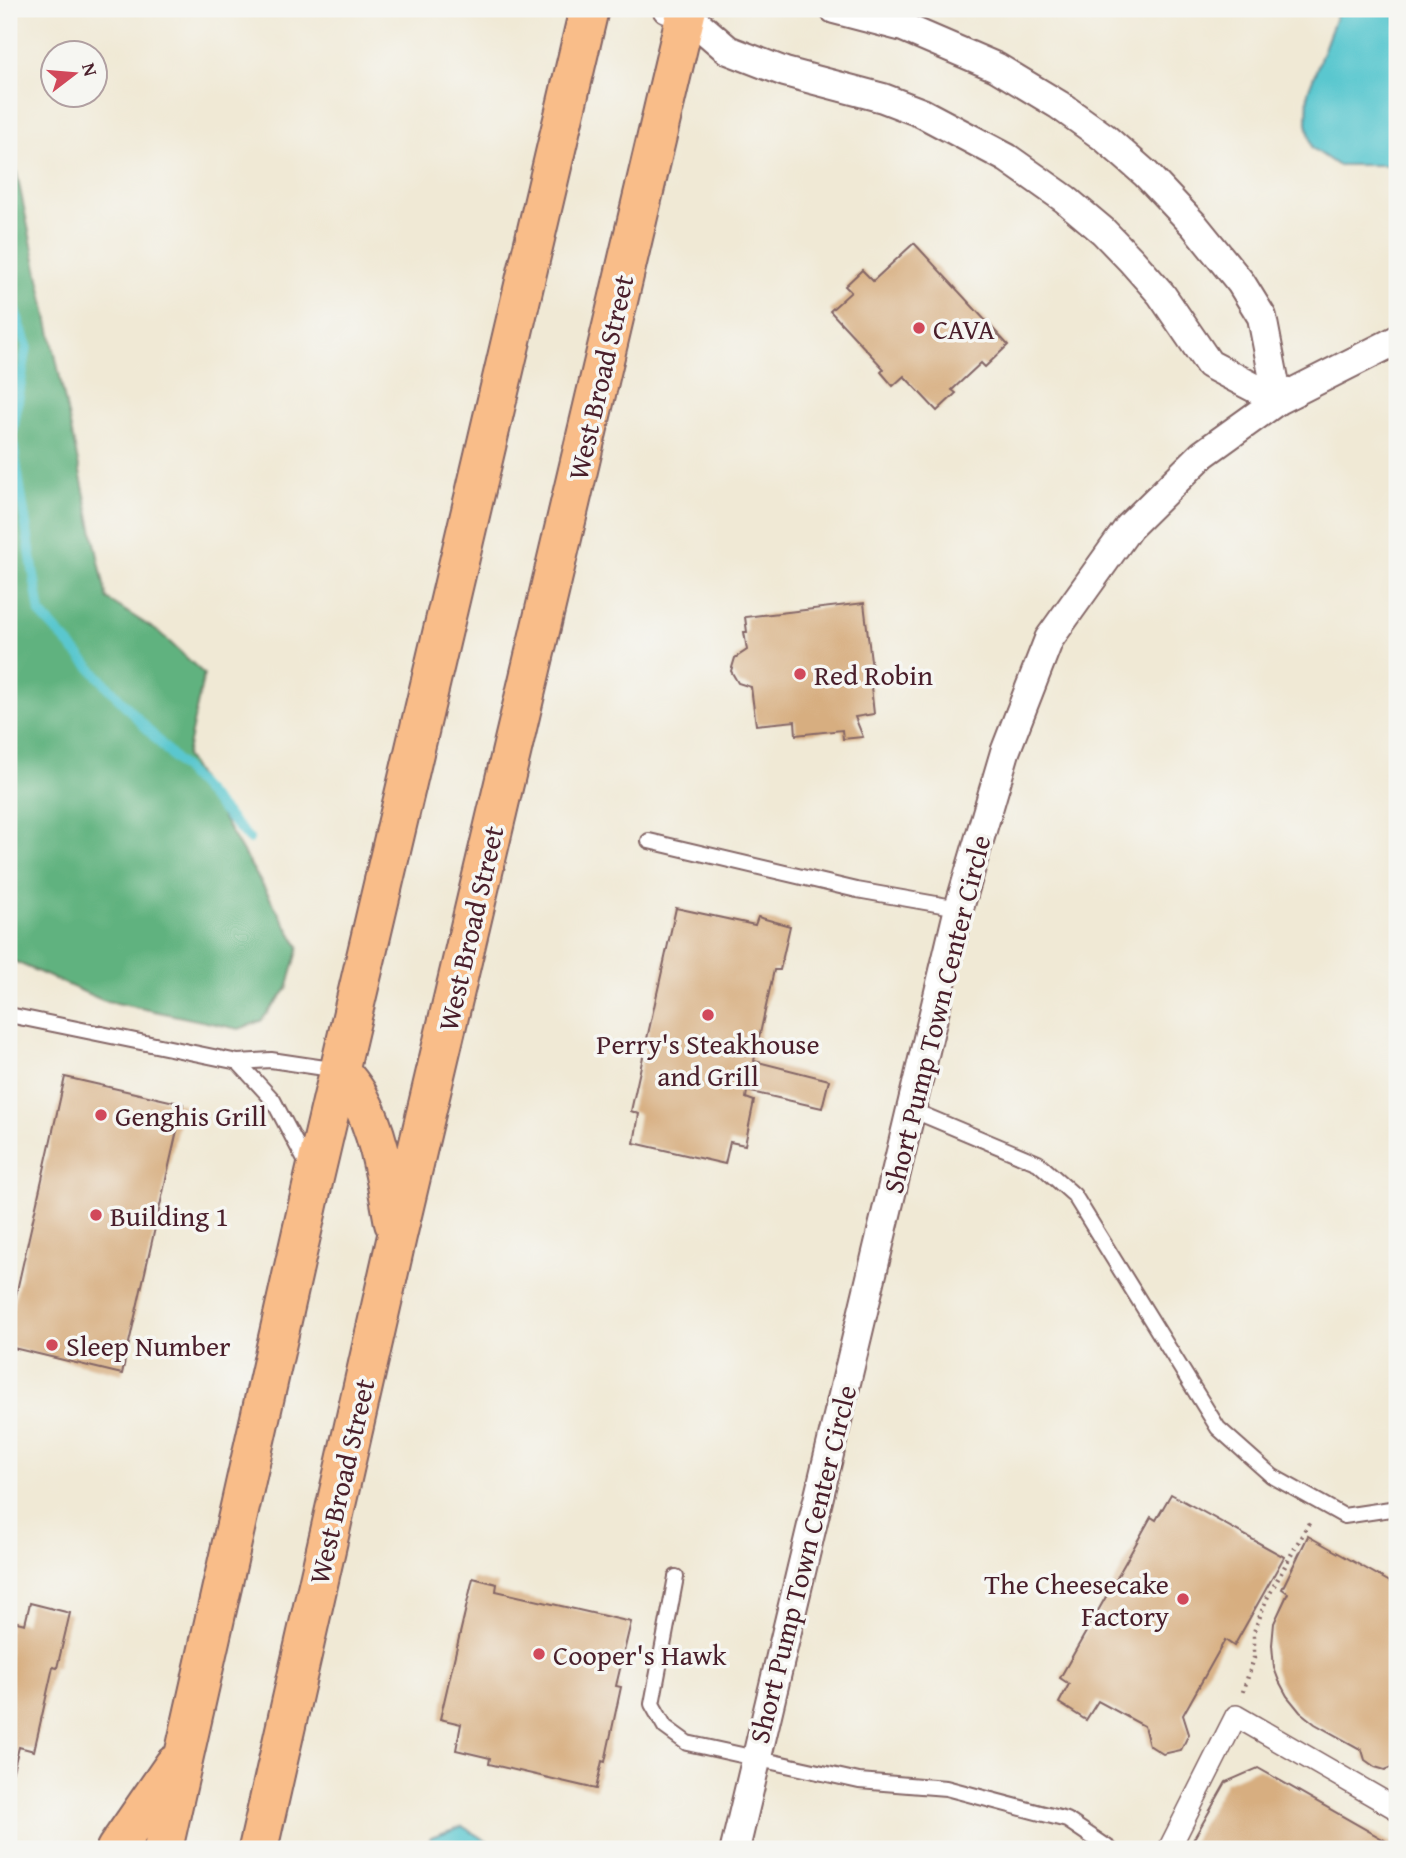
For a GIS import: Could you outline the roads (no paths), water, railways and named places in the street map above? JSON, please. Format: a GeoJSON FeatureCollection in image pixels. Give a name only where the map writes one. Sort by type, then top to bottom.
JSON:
{"type":"FeatureCollection","features":[{"type":"Feature","properties":{"kind":"main road"},"geometry":{"type":"LineString","coordinates":[[163,1849],[339,1070],[589,9]]}},
{"type":"Feature","properties":{"kind":"main road","name":"West Broad Street"},"geometry":{"type":"LineString","coordinates":[[258,1849],[397,1236],[684,10]]}},
{"type":"Feature","properties":{"kind":"main road"},"geometry":{"type":"LineString","coordinates":[[339,1070],[358,1095],[371,1126],[383,1167],[397,1236]]}},
{"type":"Feature","properties":{"kind":"main road"},"geometry":{"type":"LineString","coordinates":[[116,1849],[184,1752]]}},
{"type":"Feature","properties":{"kind":"street"},"geometry":{"type":"LineString","coordinates":[[834,9],[903,27],[996,67],[1059,104],[1105,138],[1146,174],[1194,225],[1241,283],[1262,317],[1278,400]]}},
{"type":"Feature","properties":{"kind":"street"},"geometry":{"type":"LineString","coordinates":[[684,10],[728,50],[785,72],[883,98],[922,113],[1007,158],[1065,199],[1103,231],[1161,294],[1209,364],[1278,400]]}},
{"type":"Feature","properties":{"kind":"street","name":"Short Pump Town Center Circle"},"geometry":{"type":"LineString","coordinates":[[735,1849],[959,908],[1005,752],[1049,639],[1129,527],[1203,454],[1278,400],[1397,340]]}},
{"type":"Feature","properties":{"kind":"street"},"geometry":{"type":"LineString","coordinates":[[1169,1849],[1236,1716],[1397,1809]]}},
{"type":"Feature","properties":{"kind":"lane"},"geometry":{"type":"LineString","coordinates":[[649,841],[857,890],[959,908]]}},
{"type":"Feature","properties":{"kind":"lane"},"geometry":{"type":"LineString","coordinates":[[9,1014],[238,1062],[271,1060],[339,1070]]}},
{"type":"Feature","properties":{"kind":"lane"},"geometry":{"type":"LineString","coordinates":[[238,1062],[273,1100],[314,1178]]}},
{"type":"Feature","properties":{"kind":"lane"},"geometry":{"type":"LineString","coordinates":[[912,1110],[1038,1163],[1074,1195],[1218,1428],[1272,1476],[1344,1516],[1397,1508]]}},
{"type":"Feature","properties":{"kind":"lane"},"geometry":{"type":"LineString","coordinates":[[677,1577],[652,1704],[665,1727],[687,1743],[859,1781],[946,1788],[1067,1820],[1110,1849]]}},
{"type":"Feature","properties":{"kind":"water"},"geometry":{"type":"Polygon","coordinates":[[[1339,9],[1397,9],[1397,165],[1337,165],[1312,148],[1307,123],[1308,92],[1339,9]]]}},
{"type":"Feature","properties":{"kind":"water"},"geometry":{"type":"Polygon","coordinates":[[[462,1826],[499,1849],[425,1849],[431,1837],[462,1826]]]}},
{"type":"Feature","properties":{"kind":"waterway"},"geometry":{"type":"LineString","coordinates":[[9,290],[27,346],[12,437],[40,613],[249,839]]}},
{"type":"Feature","properties":{"kind":"place","name":"CAVA"},"geometry":{"type":"Point","coordinates":[919,328]}},
{"type":"Feature","properties":{"kind":"place","name":"Red Robin"},"geometry":{"type":"Point","coordinates":[800,674]}},
{"type":"Feature","properties":{"kind":"place","name":"Perry's Steakhouse and Grill"},"geometry":{"type":"Point","coordinates":[708,1015]}},
{"type":"Feature","properties":{"kind":"place","name":"Genghis Grill"},"geometry":{"type":"Point","coordinates":[101,1115]}},
{"type":"Feature","properties":{"kind":"place","name":"Building 1"},"geometry":{"type":"Point","coordinates":[96,1215]}},
{"type":"Feature","properties":{"kind":"place","name":"Sleep Number"},"geometry":{"type":"Point","coordinates":[52,1345]}},
{"type":"Feature","properties":{"kind":"place","name":"The Cheesecake Factory"},"geometry":{"type":"Point","coordinates":[1183,1599]}},
{"type":"Feature","properties":{"kind":"place","name":"Cooper's Hawk"},"geometry":{"type":"Point","coordinates":[539,1654]}}]}
